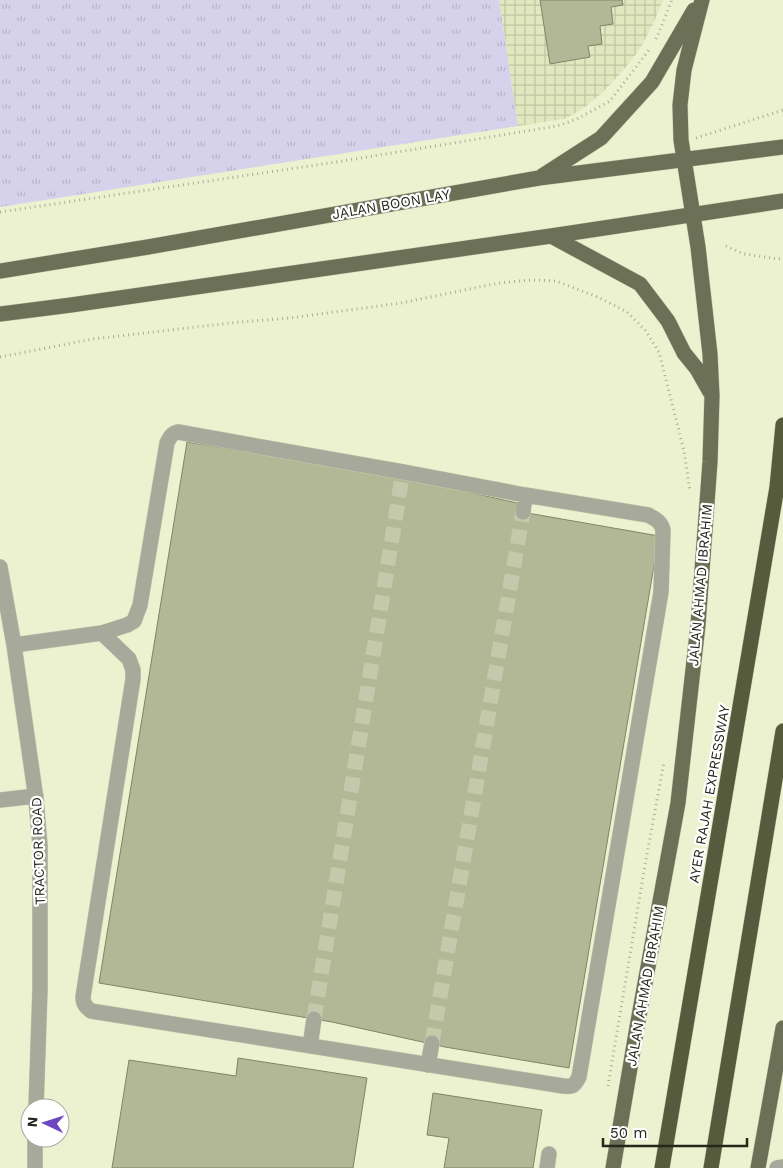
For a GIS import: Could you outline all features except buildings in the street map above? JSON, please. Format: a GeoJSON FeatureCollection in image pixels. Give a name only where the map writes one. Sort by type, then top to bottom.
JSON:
{"type":"FeatureCollection","features":[{"type":"Feature","properties":{"kind":"highway","name":"AYER RAJAH EXPRESSWAY"},"geometry":{"type":"LineString","coordinates":[[662,1168],[777,487],[783,425]]}},
{"type":"Feature","properties":{"kind":"highway"},"geometry":{"type":"LineString","coordinates":[[711,1168],[783,731]]}},
{"type":"Feature","properties":{"kind":"main road","name":"JALAN AHMAD IBRAHIM"},"geometry":{"type":"LineString","coordinates":[[613,1168],[678,803],[698,625],[710,462],[712,396],[709,338],[694,214],[681,140],[680,105],[684,70],[701,0]]}},
{"type":"Feature","properties":{"kind":"main road"},"geometry":{"type":"LineString","coordinates":[[539,178],[601,138],[652,82],[701,0]]}},
{"type":"Feature","properties":{"kind":"main road","name":"JALAN BOON LAY"},"geometry":{"type":"LineString","coordinates":[[0,271],[148,247],[539,178],[783,147]]}},
{"type":"Feature","properties":{"kind":"main road"},"geometry":{"type":"LineString","coordinates":[[2,317],[783,201]]}},
{"type":"Feature","properties":{"kind":"main road"},"geometry":{"type":"LineString","coordinates":[[551,236],[640,284],[668,321],[684,353],[697,369],[712,396]]}},
{"type":"Feature","properties":{"kind":"main road"},"geometry":{"type":"LineString","coordinates":[[758,1168],[778,1086],[783,1028]]}},
{"type":"Feature","properties":{"kind":"street"},"geometry":{"type":"LineString","coordinates":[[14,645],[102,632],[127,625],[134,621],[140,605],[167,443],[170,437],[178,432],[402,474],[648,515],[656,519],[662,524],[663,530],[661,592],[579,1077],[575,1084],[572,1086],[562,1086],[428,1065],[91,1011],[85,1006],[83,1002],[133,679],[133,670],[129,659],[102,632]]}},
{"type":"Feature","properties":{"kind":"street"},"geometry":{"type":"LineString","coordinates":[[522,512],[525,495]]}},
{"type":"Feature","properties":{"kind":"street","name":"TRACTOR ROAD"},"geometry":{"type":"LineString","coordinates":[[0,567],[14,645],[36,796],[40,846],[40,989],[36,1098]]}},
{"type":"Feature","properties":{"kind":"street"},"geometry":{"type":"LineString","coordinates":[[0,800],[36,796]]}},
{"type":"Feature","properties":{"kind":"street"},"geometry":{"type":"LineString","coordinates":[[310,1046],[314,1019]]}},
{"type":"Feature","properties":{"kind":"street"},"geometry":{"type":"LineString","coordinates":[[428,1065],[432,1043]]}},
{"type":"Feature","properties":{"kind":"street"},"geometry":{"type":"LineString","coordinates":[[35,1148],[35,1168]]}},
{"type":"Feature","properties":{"kind":"street"},"geometry":{"type":"LineString","coordinates":[[776,1168],[783,1167]]}},
{"type":"Feature","properties":{"kind":"path"},"geometry":{"type":"LineString","coordinates":[[0,212],[353,160],[557,126],[577,119],[610,101],[654,44],[672,0]]}},
{"type":"Feature","properties":{"kind":"path"},"geometry":{"type":"LineString","coordinates":[[696,138],[783,110]]}},
{"type":"Feature","properties":{"kind":"path"},"geometry":{"type":"LineString","coordinates":[[726,246],[744,254],[778,259],[783,258]]}},
{"type":"Feature","properties":{"kind":"path"},"geometry":{"type":"LineString","coordinates":[[0,357],[93,339],[290,318],[401,303],[500,283],[530,280],[556,281],[600,298],[627,312],[645,330],[659,352],[684,451],[690,493]]}},
{"type":"Feature","properties":{"kind":"path"},"geometry":{"type":"LineString","coordinates":[[607,1092],[644,865],[664,758]]}},
{"type":"Feature","properties":{"kind":"shaded area"},"geometry":{"type":"Polygon","coordinates":[[[499,0],[663,0],[640,49],[602,93],[581,110],[564,119],[518,126],[499,0]]]}},
{"type":"Feature","properties":{"kind":"green space"},"geometry":{"type":"Polygon","coordinates":[[[0,0],[499,0],[518,126],[0,207],[0,0]]]}},
{"type":"Feature","properties":{"kind":"tunnel"},"geometry":{"type":"LineString","coordinates":[[314,1019],[402,477]]}},
{"type":"Feature","properties":{"kind":"tunnel"},"geometry":{"type":"LineString","coordinates":[[432,1043],[523,512]]}}]}
